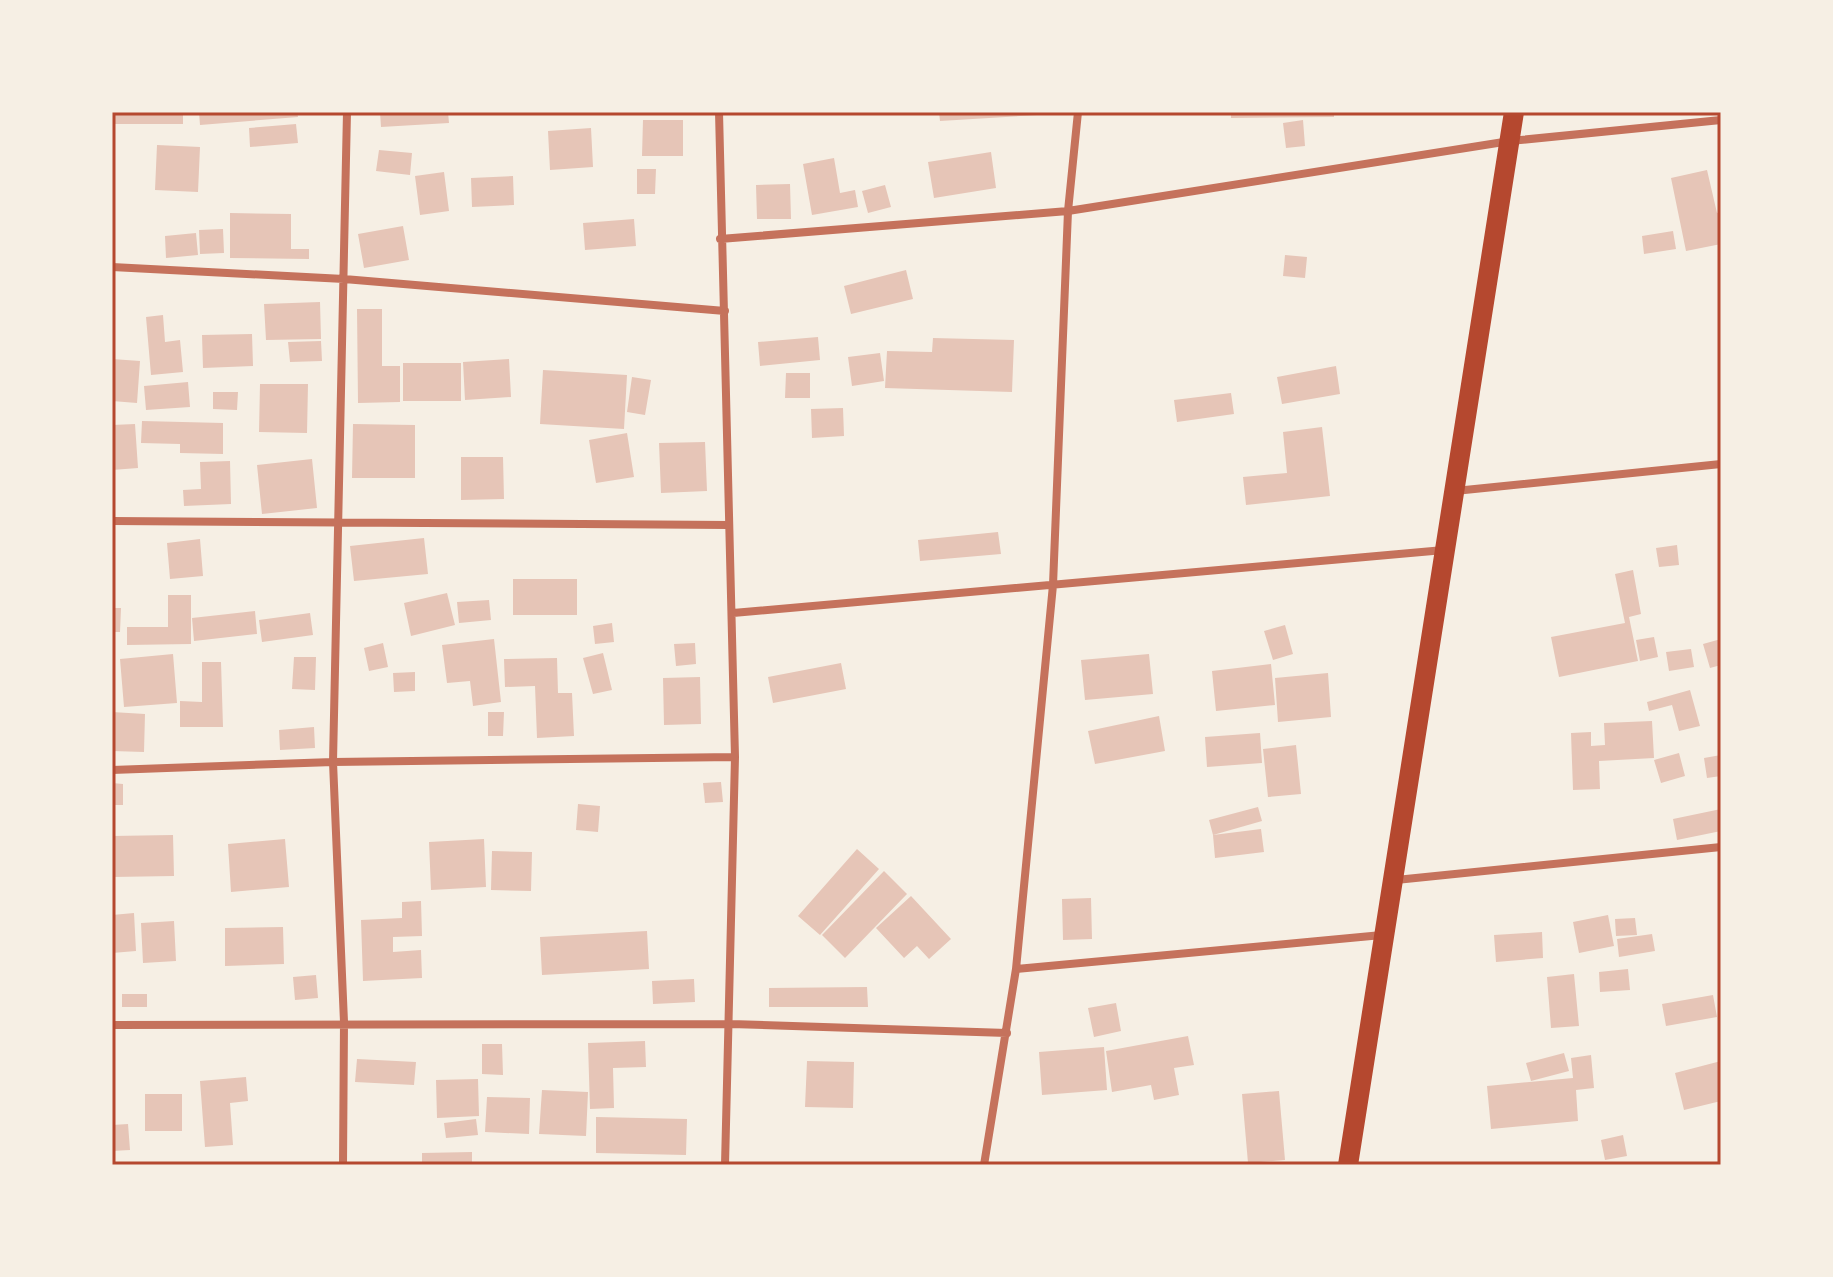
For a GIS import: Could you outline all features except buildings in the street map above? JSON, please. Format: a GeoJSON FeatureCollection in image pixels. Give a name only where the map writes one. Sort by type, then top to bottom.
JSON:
{"type":"FeatureCollection","features":[{"type":"Feature","properties":{"kind":"main road"},"geometry":{"type":"LineString","coordinates":[[1348,1165],[1514,112]]}},
{"type":"Feature","properties":{"kind":"street"},"geometry":{"type":"LineString","coordinates":[[343,1165],[344,1022],[333,762],[347,112]]}},
{"type":"Feature","properties":{"kind":"street"},"geometry":{"type":"LineString","coordinates":[[719,112],[735,757],[731,1024],[725,1165]]}},
{"type":"Feature","properties":{"kind":"street"},"geometry":{"type":"LineString","coordinates":[[984,1165],[1016,969],[1053,585],[1068,211],[1078,112]]}},
{"type":"Feature","properties":{"kind":"street"},"geometry":{"type":"LineString","coordinates":[[720,239],[1068,211],[1510,141],[1721,120]]}},
{"type":"Feature","properties":{"kind":"street"},"geometry":{"type":"LineString","coordinates":[[112,267],[344,279],[725,311]]}},
{"type":"Feature","properties":{"kind":"street"},"geometry":{"type":"LineString","coordinates":[[1454,491],[1721,464]]}},
{"type":"Feature","properties":{"kind":"street"},"geometry":{"type":"LineString","coordinates":[[112,521],[337,520],[729,525]]}},
{"type":"Feature","properties":{"kind":"street"},"geometry":{"type":"LineString","coordinates":[[733,613],[1444,550]]}},
{"type":"Feature","properties":{"kind":"street"},"geometry":{"type":"LineString","coordinates":[[112,770],[333,762],[735,757]]}},
{"type":"Feature","properties":{"kind":"street"},"geometry":{"type":"LineString","coordinates":[[1391,881],[1721,847]]}},
{"type":"Feature","properties":{"kind":"street"},"geometry":{"type":"LineString","coordinates":[[1016,969],[1383,935]]}},
{"type":"Feature","properties":{"kind":"street"},"geometry":{"type":"LineString","coordinates":[[112,1025],[344,1022],[731,1024],[1007,1033]]}}]}
